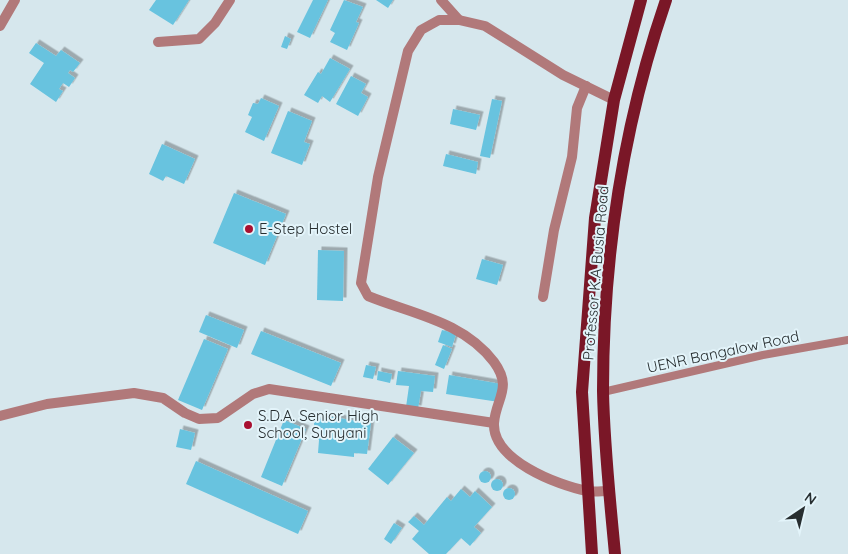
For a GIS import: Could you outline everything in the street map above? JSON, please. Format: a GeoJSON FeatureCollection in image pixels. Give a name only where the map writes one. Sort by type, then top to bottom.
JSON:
{"type":"FeatureCollection","features":[{"type":"Feature","properties":{"kind":"main road","name":"Professor K.A Busia Road"},"geometry":{"type":"LineString","coordinates":[[592,554],[582,392],[586,311],[594,218],[614,100],[641,0]]}},
{"type":"Feature","properties":{"kind":"main road","name":"Professor K.A Busia Road"},"geometry":{"type":"LineString","coordinates":[[615,554],[603,392],[615,218],[635,105],[666,0]]}},
{"type":"Feature","properties":{"kind":"main road"},"geometry":{"type":"LineString","coordinates":[[586,459],[608,457]]}},
{"type":"Feature","properties":{"kind":"street"},"geometry":{"type":"LineString","coordinates":[[0,26],[4,9],[15,0]]}},
{"type":"Feature","properties":{"kind":"street"},"geometry":{"type":"LineString","coordinates":[[158,42],[199,40],[215,24],[230,0]]}},
{"type":"Feature","properties":{"kind":"street"},"geometry":{"type":"LineString","coordinates":[[440,0],[459,20]]}},
{"type":"Feature","properties":{"kind":"street"},"geometry":{"type":"LineString","coordinates":[[609,491],[588,491],[565,485],[526,468],[496,439],[494,423],[504,382],[495,364],[483,350],[455,328],[427,316],[368,296],[361,283],[378,177],[408,51],[421,30],[439,20],[459,20],[485,26],[563,75],[614,100]]}},
{"type":"Feature","properties":{"kind":"street"},"geometry":{"type":"LineString","coordinates":[[543,297],[554,230],[572,157],[577,108],[586,86]]}},
{"type":"Feature","properties":{"kind":"street"},"geometry":{"type":"LineString","coordinates":[[0,416],[47,404],[134,393],[163,398],[185,413],[199,419],[218,418],[253,394],[269,390],[494,423]]}},
{"type":"Feature","properties":{"kind":"lane","name":"UENR Bangalow Road"},"geometry":{"type":"LineString","coordinates":[[603,392],[763,355],[848,340]]}},
{"type":"Feature","properties":{"kind":"building"},"geometry":{"type":"Polygon","coordinates":[[[156,0],[189,0],[173,25],[149,10],[156,0]]]}},
{"type":"Feature","properties":{"kind":"building"},"geometry":{"type":"Polygon","coordinates":[[[313,0],[328,0],[310,38],[297,32],[313,0]]]}},
{"type":"Feature","properties":{"kind":"building"},"geometry":{"type":"Polygon","coordinates":[[[344,0],[363,7],[356,22],[359,23],[347,50],[330,42],[335,33],[330,30],[344,0]]]}},
{"type":"Feature","properties":{"kind":"building"},"geometry":{"type":"Polygon","coordinates":[[[376,0],[393,0],[388,8],[376,0]]]}},
{"type":"Feature","properties":{"kind":"building"},"geometry":{"type":"Polygon","coordinates":[[[285,36],[291,39],[287,49],[281,47],[285,36]]]}},
{"type":"Feature","properties":{"kind":"building"},"geometry":{"type":"Polygon","coordinates":[[[36,43],[56,56],[61,50],[80,63],[73,72],[70,70],[68,73],[75,78],[69,87],[63,83],[59,89],[63,91],[56,102],[30,84],[44,63],[29,53],[36,43]]]}},
{"type":"Feature","properties":{"kind":"building"},"geometry":{"type":"Polygon","coordinates":[[[330,58],[350,69],[330,102],[322,96],[318,103],[304,95],[318,72],[321,74],[330,58]]]}},
{"type":"Feature","properties":{"kind":"building"},"geometry":{"type":"Polygon","coordinates":[[[351,76],[366,84],[361,93],[368,97],[358,116],[336,104],[351,76]]]}},
{"type":"Feature","properties":{"kind":"building"},"geometry":{"type":"Polygon","coordinates":[[[261,98],[279,106],[264,141],[245,132],[252,117],[248,115],[253,103],[258,104],[261,98]]]}},
{"type":"Feature","properties":{"kind":"building"},"geometry":{"type":"Polygon","coordinates":[[[492,99],[502,101],[490,158],[480,156],[492,99]]]}},
{"type":"Feature","properties":{"kind":"building"},"geometry":{"type":"Polygon","coordinates":[[[453,109],[480,115],[476,130],[450,124],[453,109]]]}},
{"type":"Feature","properties":{"kind":"building"},"geometry":{"type":"Polygon","coordinates":[[[288,111],[312,121],[304,142],[310,144],[302,165],[271,153],[288,111]]]}},
{"type":"Feature","properties":{"kind":"building"},"geometry":{"type":"Polygon","coordinates":[[[162,144],[195,159],[184,184],[166,176],[163,181],[149,174],[162,144]]]}},
{"type":"Feature","properties":{"kind":"building"},"geometry":{"type":"Polygon","coordinates":[[[446,154],[478,162],[476,174],[443,166],[446,154]]]}},
{"type":"Feature","properties":{"kind":"building","name":"E-Step Hostel"},"geometry":{"type":"Polygon","coordinates":[[[234,193],[286,214],[265,265],[213,243],[234,193]]]}},
{"type":"Feature","properties":{"kind":"building"},"geometry":{"type":"Polygon","coordinates":[[[318,250],[344,251],[343,301],[317,300],[318,250]]]}},
{"type":"Feature","properties":{"kind":"building"},"geometry":{"type":"Polygon","coordinates":[[[482,259],[503,265],[497,285],[476,279],[482,259]]]}},
{"type":"Feature","properties":{"kind":"building"},"geometry":{"type":"Polygon","coordinates":[[[206,315],[244,330],[237,348],[199,332],[206,315]]]}},
{"type":"Feature","properties":{"kind":"building"},"geometry":{"type":"Polygon","coordinates":[[[442,330],[456,334],[452,347],[438,342],[442,330]]]}},
{"type":"Feature","properties":{"kind":"building"},"geometry":{"type":"Polygon","coordinates":[[[261,331],[341,363],[331,386],[251,354],[261,331]]]}},
{"type":"Feature","properties":{"kind":"building"},"geometry":{"type":"Polygon","coordinates":[[[204,339],[228,349],[202,410],[178,400],[204,339]]]}},
{"type":"Feature","properties":{"kind":"building"},"geometry":{"type":"Polygon","coordinates":[[[443,345],[452,349],[444,369],[435,365],[443,345]]]}},
{"type":"Feature","properties":{"kind":"building"},"geometry":{"type":"Polygon","coordinates":[[[366,365],[376,367],[373,379],[363,377],[366,365]]]}},
{"type":"Feature","properties":{"kind":"building"},"geometry":{"type":"Polygon","coordinates":[[[378,371],[392,374],[390,383],[377,380],[378,371]]]}},
{"type":"Feature","properties":{"kind":"building"},"geometry":{"type":"Polygon","coordinates":[[[398,371],[435,376],[433,392],[421,391],[418,409],[406,407],[409,386],[396,385],[398,371]]]}},
{"type":"Feature","properties":{"kind":"building"},"geometry":{"type":"Polygon","coordinates":[[[449,375],[501,384],[499,402],[446,394],[449,375]]]}},
{"type":"Feature","properties":{"kind":"building"},"geometry":{"type":"Polygon","coordinates":[[[325,416],[371,423],[367,454],[354,453],[354,457],[318,453],[319,440],[315,435],[314,423],[325,416]]]}},
{"type":"Feature","properties":{"kind":"building"},"geometry":{"type":"Polygon","coordinates":[[[284,420],[306,429],[282,486],[261,477],[284,420]]]}},
{"type":"Feature","properties":{"kind":"building"},"geometry":{"type":"Polygon","coordinates":[[[180,429],[195,433],[191,450],[176,447],[180,429]]]}},
{"type":"Feature","properties":{"kind":"building"},"geometry":{"type":"Polygon","coordinates":[[[393,437],[414,453],[388,485],[368,469],[393,437]]]}},
{"type":"Feature","properties":{"kind":"building"},"geometry":{"type":"Polygon","coordinates":[[[196,461],[308,511],[298,534],[186,484],[196,461]]]}},
{"type":"Feature","properties":{"kind":"building"},"geometry":{"type":"Polygon","coordinates":[[[483,471],[487,471],[491,477],[487,483],[483,483],[479,479],[479,475],[483,471]]]}},
{"type":"Feature","properties":{"kind":"building"},"geometry":{"type":"Polygon","coordinates":[[[495,479],[499,479],[503,485],[499,491],[495,491],[491,487],[491,483],[495,479]]]}},
{"type":"Feature","properties":{"kind":"building"},"geometry":{"type":"Polygon","coordinates":[[[507,488],[511,488],[515,494],[511,500],[507,500],[503,496],[503,492],[507,488]]]}},
{"type":"Feature","properties":{"kind":"building"},"geometry":{"type":"Polygon","coordinates":[[[461,489],[470,497],[475,491],[492,507],[474,527],[481,533],[470,546],[461,538],[446,554],[429,554],[412,539],[419,531],[408,522],[414,516],[424,525],[447,497],[451,501],[461,489]]]}},
{"type":"Feature","properties":{"kind":"building"},"geometry":{"type":"Polygon","coordinates":[[[394,523],[402,528],[391,544],[384,539],[394,523]]]}},
{"type":"Feature","properties":{"kind":"place","name":"E-Step Hostel"},"geometry":{"type":"Point","coordinates":[249,229]}},
{"type":"Feature","properties":{"kind":"place","name":"S.D.A. Senior High School, Sunyani"},"geometry":{"type":"Point","coordinates":[248,425]}}]}
